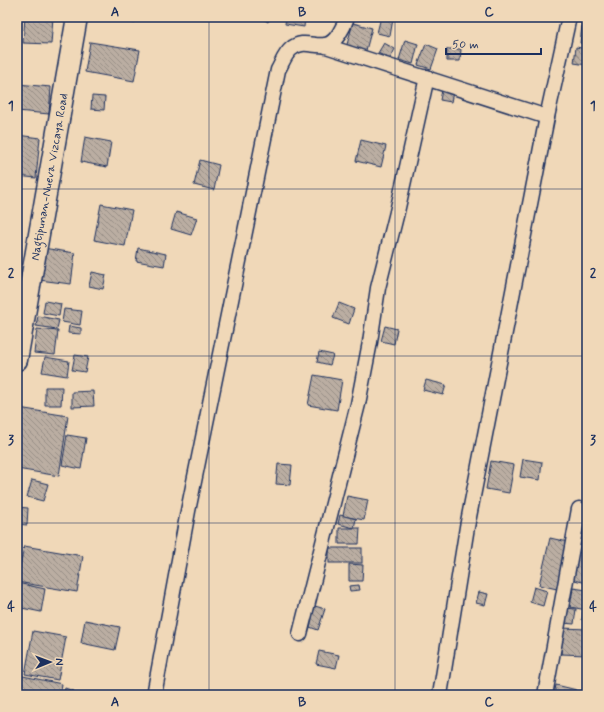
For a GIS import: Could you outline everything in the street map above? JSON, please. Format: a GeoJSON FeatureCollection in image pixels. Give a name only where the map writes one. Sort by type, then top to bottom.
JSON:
{"type":"FeatureCollection","features":[{"type":"Feature","properties":{"kind":"main road","name":"Nagtipunan-Nueva Vizcaya Road"},"geometry":{"type":"LineString","coordinates":[[17,360],[77,17]]}},
{"type":"Feature","properties":{"kind":"street"},"geometry":{"type":"LineString","coordinates":[[326,46],[334,40],[344,27],[347,17]]}},
{"type":"Feature","properties":{"kind":"street"},"geometry":{"type":"LineString","coordinates":[[440,695],[468,527],[547,117],[569,17]]}},
{"type":"Feature","properties":{"kind":"street"},"geometry":{"type":"LineString","coordinates":[[154,695],[190,503],[275,84],[285,56],[292,48],[307,43],[326,46],[427,77],[547,117]]}},
{"type":"Feature","properties":{"kind":"street"},"geometry":{"type":"LineString","coordinates":[[300,634],[358,404],[370,342],[378,288],[397,212],[427,77]]}},
{"type":"Feature","properties":{"kind":"street"},"geometry":{"type":"LineString","coordinates":[[545,695],[579,509]]}},
{"type":"Feature","properties":{"kind":"building"},"geometry":{"type":"Polygon","coordinates":[[[25,17],[53,17],[51,44],[23,43],[25,17]]]}},
{"type":"Feature","properties":{"kind":"building"},"geometry":{"type":"Polygon","coordinates":[[[110,17],[136,17],[134,23],[110,17]]]}},
{"type":"Feature","properties":{"kind":"building"},"geometry":{"type":"Polygon","coordinates":[[[260,17],[271,17],[268,22],[260,17]]]}},
{"type":"Feature","properties":{"kind":"building"},"geometry":{"type":"Polygon","coordinates":[[[286,17],[305,17],[304,27],[285,24],[286,17]]]}},
{"type":"Feature","properties":{"kind":"building"},"geometry":{"type":"Polygon","coordinates":[[[381,17],[393,19],[390,36],[377,33],[381,17]]]}},
{"type":"Feature","properties":{"kind":"building"},"geometry":{"type":"Polygon","coordinates":[[[583,17],[587,17],[587,44],[580,43],[583,17]]]}},
{"type":"Feature","properties":{"kind":"building"},"geometry":{"type":"Polygon","coordinates":[[[353,23],[372,28],[365,54],[346,48],[353,23]]]}},
{"type":"Feature","properties":{"kind":"building"},"geometry":{"type":"Polygon","coordinates":[[[405,40],[418,44],[413,64],[399,60],[405,40]]]}},
{"type":"Feature","properties":{"kind":"building"},"geometry":{"type":"Polygon","coordinates":[[[90,42],[140,50],[134,81],[85,72],[90,42]]]}},
{"type":"Feature","properties":{"kind":"building"},"geometry":{"type":"Polygon","coordinates":[[[384,43],[395,49],[390,59],[378,53],[384,43]]]}},
{"type":"Feature","properties":{"kind":"building"},"geometry":{"type":"Polygon","coordinates":[[[426,44],[438,49],[431,69],[418,65],[426,44]]]}},
{"type":"Feature","properties":{"kind":"building"},"geometry":{"type":"Polygon","coordinates":[[[576,47],[587,49],[587,65],[574,63],[576,47]]]}},
{"type":"Feature","properties":{"kind":"building"},"geometry":{"type":"Polygon","coordinates":[[[447,49],[461,49],[460,61],[447,61],[447,49]]]}},
{"type":"Feature","properties":{"kind":"building"},"geometry":{"type":"Polygon","coordinates":[[[17,84],[51,87],[49,114],[17,111],[17,84]]]}},
{"type":"Feature","properties":{"kind":"building"},"geometry":{"type":"Polygon","coordinates":[[[442,90],[453,92],[451,102],[440,100],[442,90]]]}},
{"type":"Feature","properties":{"kind":"building"},"geometry":{"type":"Polygon","coordinates":[[[92,96],[105,97],[104,110],[91,109],[92,96]]]}},
{"type":"Feature","properties":{"kind":"building"},"geometry":{"type":"Polygon","coordinates":[[[17,135],[40,138],[36,178],[17,176],[17,135]]]}},
{"type":"Feature","properties":{"kind":"building"},"geometry":{"type":"Polygon","coordinates":[[[85,137],[111,142],[107,167],[81,162],[85,137]]]}},
{"type":"Feature","properties":{"kind":"building"},"geometry":{"type":"Polygon","coordinates":[[[361,140],[386,146],[381,167],[356,161],[361,140]]]}},
{"type":"Feature","properties":{"kind":"building"},"geometry":{"type":"Polygon","coordinates":[[[200,160],[219,165],[214,190],[194,185],[200,160]]]}},
{"type":"Feature","properties":{"kind":"building"},"geometry":{"type":"Polygon","coordinates":[[[101,204],[132,210],[125,246],[94,240],[101,204]]]}},
{"type":"Feature","properties":{"kind":"building"},"geometry":{"type":"Polygon","coordinates":[[[176,212],[197,218],[191,235],[171,229],[176,212]]]}},
{"type":"Feature","properties":{"kind":"building"},"geometry":{"type":"Polygon","coordinates":[[[43,248],[75,253],[71,284],[39,280],[43,248]]]}},
{"type":"Feature","properties":{"kind":"building"},"geometry":{"type":"Polygon","coordinates":[[[138,248],[166,254],[164,266],[136,261],[138,248]]]}},
{"type":"Feature","properties":{"kind":"building"},"geometry":{"type":"Polygon","coordinates":[[[92,272],[106,275],[103,289],[89,286],[92,272]]]}},
{"type":"Feature","properties":{"kind":"building"},"geometry":{"type":"Polygon","coordinates":[[[45,301],[61,304],[59,316],[43,313],[45,301]]]}},
{"type":"Feature","properties":{"kind":"building"},"geometry":{"type":"Polygon","coordinates":[[[339,303],[354,309],[349,324],[333,318],[339,303]]]}},
{"type":"Feature","properties":{"kind":"building"},"geometry":{"type":"Polygon","coordinates":[[[64,309],[82,311],[80,325],[62,322],[64,309]]]}},
{"type":"Feature","properties":{"kind":"building"},"geometry":{"type":"Polygon","coordinates":[[[38,316],[59,320],[57,329],[36,326],[38,316]]]}},
{"type":"Feature","properties":{"kind":"building"},"geometry":{"type":"Polygon","coordinates":[[[69,326],[81,328],[81,334],[68,333],[69,326]]]}},
{"type":"Feature","properties":{"kind":"building"},"geometry":{"type":"Polygon","coordinates":[[[385,326],[397,329],[394,344],[381,341],[385,326]]]}},
{"type":"Feature","properties":{"kind":"building"},"geometry":{"type":"Polygon","coordinates":[[[37,329],[58,331],[55,355],[34,353],[37,329]]]}},
{"type":"Feature","properties":{"kind":"building"},"geometry":{"type":"Polygon","coordinates":[[[319,352],[333,355],[330,365],[317,362],[319,352]]]}},
{"type":"Feature","properties":{"kind":"building"},"geometry":{"type":"Polygon","coordinates":[[[75,355],[88,357],[85,372],[72,370],[75,355]]]}},
{"type":"Feature","properties":{"kind":"building"},"geometry":{"type":"Polygon","coordinates":[[[45,357],[69,361],[67,376],[42,372],[45,357]]]}},
{"type":"Feature","properties":{"kind":"building"},"geometry":{"type":"Polygon","coordinates":[[[314,375],[342,380],[337,410],[308,405],[314,375]]]}},
{"type":"Feature","properties":{"kind":"building"},"geometry":{"type":"Polygon","coordinates":[[[426,380],[446,385],[443,395],[423,390],[426,380]]]}},
{"type":"Feature","properties":{"kind":"building"},"geometry":{"type":"Polygon","coordinates":[[[45,387],[62,387],[61,405],[45,405],[45,387]]]}},
{"type":"Feature","properties":{"kind":"building"},"geometry":{"type":"Polygon","coordinates":[[[93,391],[94,406],[72,407],[72,392],[93,391]]]}},
{"type":"Feature","properties":{"kind":"building"},"geometry":{"type":"Polygon","coordinates":[[[19,408],[68,416],[59,476],[17,469],[17,419],[19,408]]]}},
{"type":"Feature","properties":{"kind":"building"},"geometry":{"type":"Polygon","coordinates":[[[67,435],[86,438],[81,469],[62,465],[67,435]]]}},
{"type":"Feature","properties":{"kind":"building"},"geometry":{"type":"Polygon","coordinates":[[[523,459],[542,462],[540,480],[520,477],[523,459]]]}},
{"type":"Feature","properties":{"kind":"building"},"geometry":{"type":"Polygon","coordinates":[[[491,461],[514,465],[509,493],[486,489],[491,461]]]}},
{"type":"Feature","properties":{"kind":"building"},"geometry":{"type":"Polygon","coordinates":[[[278,464],[292,465],[290,485],[276,484],[278,464]]]}},
{"type":"Feature","properties":{"kind":"building"},"geometry":{"type":"Polygon","coordinates":[[[32,480],[48,484],[43,501],[27,497],[32,480]]]}},
{"type":"Feature","properties":{"kind":"building"},"geometry":{"type":"Polygon","coordinates":[[[347,496],[368,500],[364,520],[343,516],[347,496]]]}},
{"type":"Feature","properties":{"kind":"building"},"geometry":{"type":"Polygon","coordinates":[[[17,507],[28,508],[27,525],[17,524],[17,507]]]}},
{"type":"Feature","properties":{"kind":"building"},"geometry":{"type":"Polygon","coordinates":[[[340,515],[356,519],[354,528],[338,524],[340,515]]]}},
{"type":"Feature","properties":{"kind":"building"},"geometry":{"type":"Polygon","coordinates":[[[583,525],[587,525],[587,535],[582,534],[583,525]]]}},
{"type":"Feature","properties":{"kind":"building"},"geometry":{"type":"Polygon","coordinates":[[[339,528],[360,528],[359,544],[339,544],[339,528]]]}},
{"type":"Feature","properties":{"kind":"building"},"geometry":{"type":"Polygon","coordinates":[[[579,535],[587,536],[587,546],[578,545],[579,535]]]}},
{"type":"Feature","properties":{"kind":"building"},"geometry":{"type":"Polygon","coordinates":[[[550,538],[568,542],[557,589],[539,585],[550,538]]]}},
{"type":"Feature","properties":{"kind":"building"},"geometry":{"type":"Polygon","coordinates":[[[24,546],[83,556],[77,592],[17,582],[24,546]]]}},
{"type":"Feature","properties":{"kind":"building"},"geometry":{"type":"Polygon","coordinates":[[[329,548],[362,548],[362,563],[329,563],[329,548]]]}},
{"type":"Feature","properties":{"kind":"building"},"geometry":{"type":"Polygon","coordinates":[[[576,552],[587,554],[587,583],[570,579],[576,552]]]}},
{"type":"Feature","properties":{"kind":"building"},"geometry":{"type":"Polygon","coordinates":[[[349,564],[363,565],[362,581],[349,581],[349,564]]]}},
{"type":"Feature","properties":{"kind":"building"},"geometry":{"type":"Polygon","coordinates":[[[17,583],[45,589],[41,612],[17,607],[17,583]]]}},
{"type":"Feature","properties":{"kind":"building"},"geometry":{"type":"Polygon","coordinates":[[[359,585],[360,590],[350,591],[349,586],[359,585]]]}},
{"type":"Feature","properties":{"kind":"building"},"geometry":{"type":"Polygon","coordinates":[[[534,587],[547,591],[543,606],[530,602],[534,587]]]}},
{"type":"Feature","properties":{"kind":"building"},"geometry":{"type":"Polygon","coordinates":[[[573,588],[587,590],[587,610],[570,607],[573,588]]]}},
{"type":"Feature","properties":{"kind":"building"},"geometry":{"type":"Polygon","coordinates":[[[479,592],[488,594],[485,605],[476,603],[479,592]]]}},
{"type":"Feature","properties":{"kind":"building"},"geometry":{"type":"Polygon","coordinates":[[[315,606],[325,609],[318,630],[307,626],[315,606]]]}},
{"type":"Feature","properties":{"kind":"building"},"geometry":{"type":"Polygon","coordinates":[[[565,608],[576,609],[574,624],[563,623],[565,608]]]}},
{"type":"Feature","properties":{"kind":"building"},"geometry":{"type":"Polygon","coordinates":[[[583,612],[587,613],[587,621],[582,620],[583,612]]]}},
{"type":"Feature","properties":{"kind":"building"},"geometry":{"type":"Polygon","coordinates":[[[85,620],[120,627],[115,650],[81,643],[85,620]]]}},
{"type":"Feature","properties":{"kind":"building"},"geometry":{"type":"Polygon","coordinates":[[[17,623],[20,640],[17,641],[17,623]]]}},
{"type":"Feature","properties":{"kind":"building"},"geometry":{"type":"Polygon","coordinates":[[[562,628],[587,629],[587,655],[561,654],[562,628]]]}},
{"type":"Feature","properties":{"kind":"building"},"geometry":{"type":"Polygon","coordinates":[[[33,631],[66,637],[58,680],[25,674],[33,631]]]}},
{"type":"Feature","properties":{"kind":"building"},"geometry":{"type":"Polygon","coordinates":[[[319,651],[339,655],[336,668],[316,664],[319,651]]]}},
{"type":"Feature","properties":{"kind":"building"},"geometry":{"type":"Polygon","coordinates":[[[18,675],[62,684],[60,695],[17,695],[18,675]]]}},
{"type":"Feature","properties":{"kind":"building"},"geometry":{"type":"Polygon","coordinates":[[[556,685],[577,690],[576,695],[554,695],[556,685]]]}},
{"type":"Feature","properties":{"kind":"building"},"geometry":{"type":"Polygon","coordinates":[[[65,688],[74,691],[73,695],[63,695],[65,688]]]}}]}
